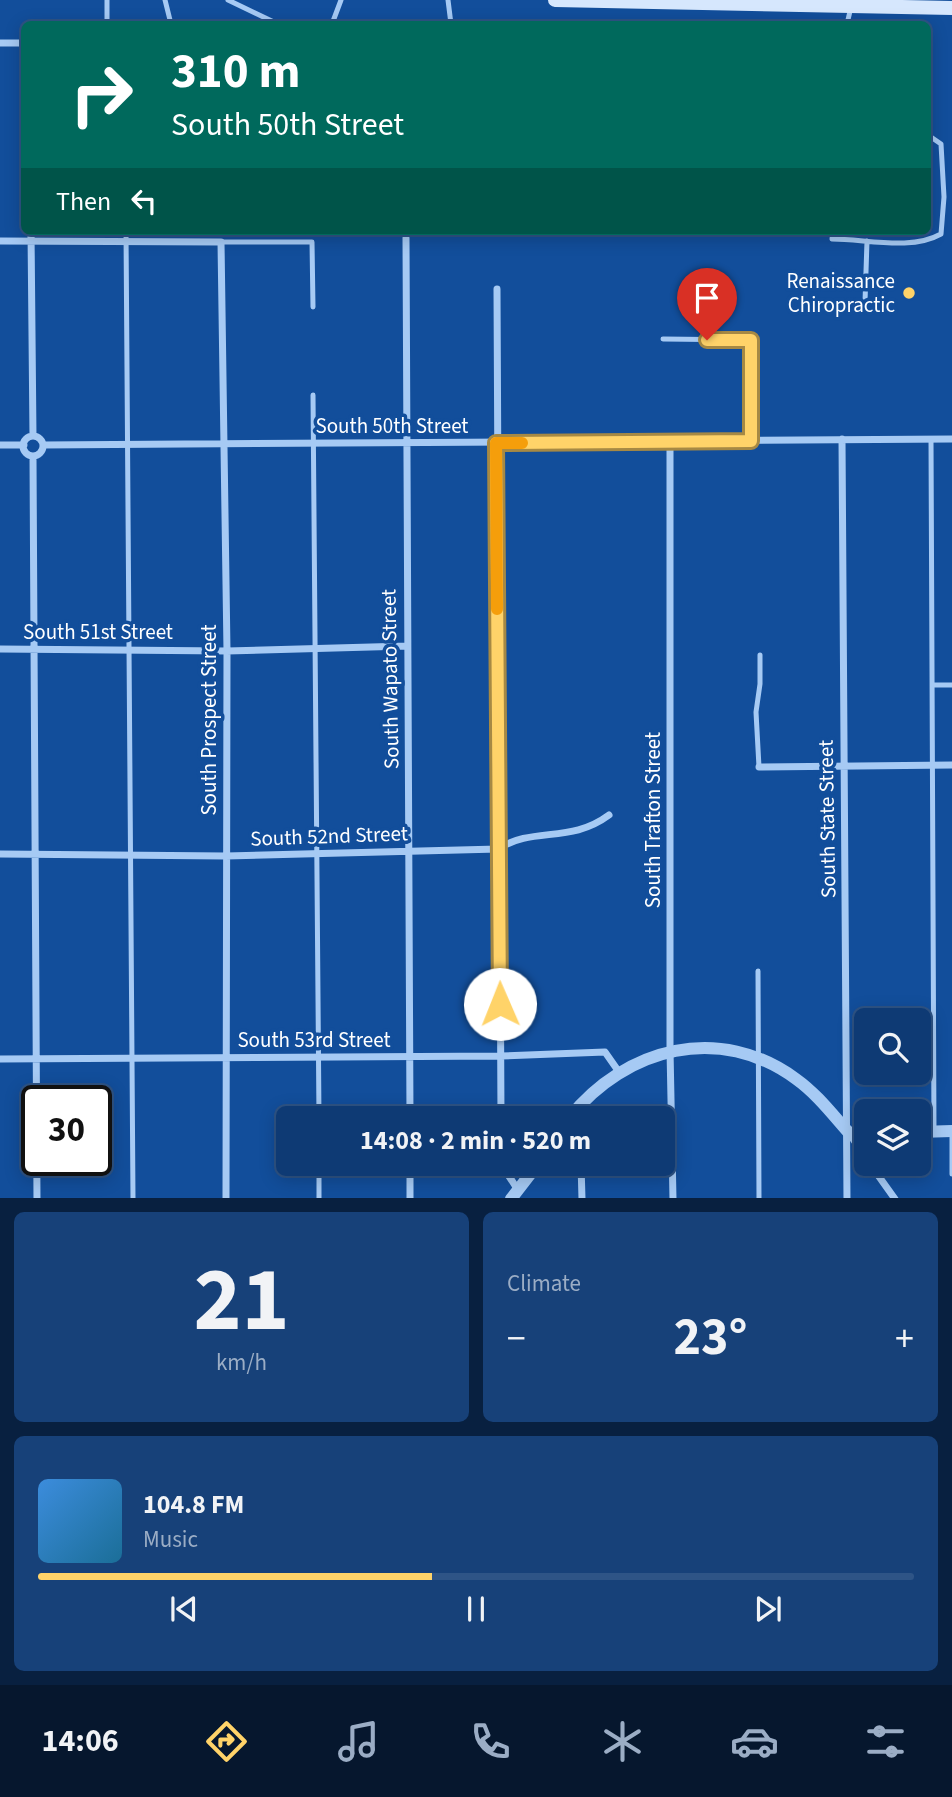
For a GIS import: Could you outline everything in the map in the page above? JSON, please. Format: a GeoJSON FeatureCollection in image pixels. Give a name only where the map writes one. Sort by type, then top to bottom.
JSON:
{"type":"FeatureCollection","features":[{"type":"Feature","properties":{"kind":"main road"},"geometry":{"type":"LineString","coordinates":[[555,0],[952,8]]}},
{"type":"Feature","properties":{"kind":"street"},"geometry":{"type":"LineString","coordinates":[[0,43],[21,43]]}},
{"type":"Feature","properties":{"kind":"street"},"geometry":{"type":"LineString","coordinates":[[0,445],[24,445],[33,436],[31,235]]}},
{"type":"Feature","properties":{"kind":"street"},"geometry":{"type":"LineString","coordinates":[[0,241],[127,235],[221,242]]}},
{"type":"Feature","properties":{"kind":"street","name":"South Wapato Street"},"geometry":{"type":"LineString","coordinates":[[406,239],[410,1106]]}},
{"type":"Feature","properties":{"kind":"street","name":"South Prospect Street"},"geometry":{"type":"LineString","coordinates":[[221,242],[227,650],[226,1198]]}},
{"type":"Feature","properties":{"kind":"street"},"geometry":{"type":"LineString","coordinates":[[497,289],[501,1106]]}},
{"type":"Feature","properties":{"kind":"street"},"geometry":{"type":"LineString","coordinates":[[751,340],[751,441]]}},
{"type":"Feature","properties":{"kind":"street"},"geometry":{"type":"LineString","coordinates":[[33,436],[43,445],[39,453],[33,456]]}},
{"type":"Feature","properties":{"kind":"street","name":"South State Street"},"geometry":{"type":"LineString","coordinates":[[842,439],[843,766],[849,1133],[847,1198]]}},
{"type":"Feature","properties":{"kind":"street","name":"South 50th Street"},"geometry":{"type":"LineString","coordinates":[[43,445],[952,439]]}},
{"type":"Feature","properties":{"kind":"street","name":"South Trafton Street"},"geometry":{"type":"LineString","coordinates":[[670,442],[670,1050],[674,1198]]}},
{"type":"Feature","properties":{"kind":"street"},"geometry":{"type":"LineString","coordinates":[[24,445],[25,451],[33,456]]}},
{"type":"Feature","properties":{"kind":"street"},"geometry":{"type":"LineString","coordinates":[[33,456],[37,1198]]}},
{"type":"Feature","properties":{"kind":"street","name":"South 51st Street"},"geometry":{"type":"LineString","coordinates":[[0,649],[227,650],[407,646]]}},
{"type":"Feature","properties":{"kind":"street"},"geometry":{"type":"LineString","coordinates":[[759,766],[952,765]]}},
{"type":"Feature","properties":{"kind":"street","name":"South 52nd Street"},"geometry":{"type":"LineString","coordinates":[[0,854],[226,856],[498,849],[512,840],[562,835],[587,828],[609,815]]}},
{"type":"Feature","properties":{"kind":"street"},"geometry":{"type":"LineString","coordinates":[[580,1106],[619,1072],[670,1050],[713,1047],[759,1057],[798,1080],[854,1140]]}},
{"type":"Feature","properties":{"kind":"street","name":"South 53rd Street"},"geometry":{"type":"LineString","coordinates":[[0,1059],[501,1056],[605,1052],[619,1072]]}},
{"type":"Feature","properties":{"kind":"street"},"geometry":{"type":"LineString","coordinates":[[934,1132],[952,1131]]}},
{"type":"Feature","properties":{"kind":"street"},"geometry":{"type":"LineString","coordinates":[[849,1133],[854,1133]]}},
{"type":"Feature","properties":{"kind":"street"},"geometry":{"type":"LineString","coordinates":[[410,1176],[410,1198]]}},
{"type":"Feature","properties":{"kind":"street"},"geometry":{"type":"LineString","coordinates":[[506,1176],[514,1194],[528,1176]]}},
{"type":"Feature","properties":{"kind":"street"},"geometry":{"type":"LineString","coordinates":[[581,1176],[582,1198]]}},
{"type":"Feature","properties":{"kind":"street"},"geometry":{"type":"LineString","coordinates":[[879,1176],[894,1198]]}},
{"type":"Feature","properties":{"kind":"lane"},"geometry":{"type":"LineString","coordinates":[[107,0],[107,21]]}},
{"type":"Feature","properties":{"kind":"lane"},"geometry":{"type":"LineString","coordinates":[[165,0],[170,21]]}},
{"type":"Feature","properties":{"kind":"lane"},"geometry":{"type":"LineString","coordinates":[[228,0],[272,21]]}},
{"type":"Feature","properties":{"kind":"lane"},"geometry":{"type":"LineString","coordinates":[[333,21],[341,0]]}},
{"type":"Feature","properties":{"kind":"lane"},"geometry":{"type":"LineString","coordinates":[[449,0],[451,21]]}},
{"type":"Feature","properties":{"kind":"lane"},"geometry":{"type":"LineString","coordinates":[[848,21],[851,7]]}},
{"type":"Feature","properties":{"kind":"lane"},"geometry":{"type":"LineString","coordinates":[[832,235],[832,239],[920,241],[933,239],[944,231],[941,144],[931,137]]}},
{"type":"Feature","properties":{"kind":"lane"},"geometry":{"type":"LineString","coordinates":[[127,235],[133,1198]]}},
{"type":"Feature","properties":{"kind":"lane"},"geometry":{"type":"LineString","coordinates":[[858,307],[866,302],[867,240]]}},
{"type":"Feature","properties":{"kind":"lane"},"geometry":{"type":"LineString","coordinates":[[221,242],[312,242],[313,307]]}},
{"type":"Feature","properties":{"kind":"lane"},"geometry":{"type":"LineString","coordinates":[[663,339],[751,340]]}},
{"type":"Feature","properties":{"kind":"lane"},"geometry":{"type":"LineString","coordinates":[[313,395],[319,854],[318,1106]]}},
{"type":"Feature","properties":{"kind":"lane"},"geometry":{"type":"LineString","coordinates":[[931,439],[934,1132]]}},
{"type":"Feature","properties":{"kind":"lane"},"geometry":{"type":"LineString","coordinates":[[759,766],[756,712],[760,655]]}},
{"type":"Feature","properties":{"kind":"lane"},"geometry":{"type":"LineString","coordinates":[[933,685],[952,685]]}},
{"type":"Feature","properties":{"kind":"lane"},"geometry":{"type":"LineString","coordinates":[[758,971],[759,1198]]}},
{"type":"Feature","properties":{"kind":"lane"},"geometry":{"type":"LineString","coordinates":[[952,1131],[952,1174]]}},
{"type":"Feature","properties":{"kind":"lane"},"geometry":{"type":"LineString","coordinates":[[319,1176],[319,1198]]}},
{"type":"Feature","properties":{"kind":"slow traffic"},"geometry":{"type":"LineString","coordinates":[[497,609],[496,443],[522,443]]}},
{"type":"Feature","properties":{"kind":"place","name":"Renaissance Chiropractic"},"geometry":{"type":"Point","coordinates":[909,293]}},
{"type":"Feature","properties":{"kind":"route"},"geometry":{"type":"LineString","coordinates":[[500,1004],[496,443],[751,441],[751,340],[707,340]]}}]}
